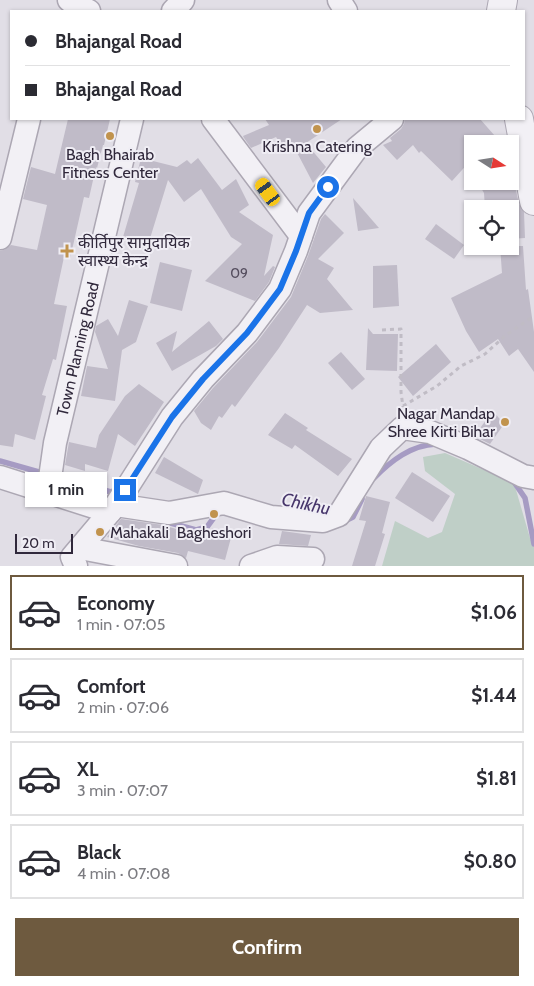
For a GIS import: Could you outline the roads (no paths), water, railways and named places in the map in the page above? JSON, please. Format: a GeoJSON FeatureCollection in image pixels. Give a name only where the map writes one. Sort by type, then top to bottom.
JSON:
{"type":"FeatureCollection","features":[{"type":"Feature","properties":{"kind":"street"},"geometry":{"type":"LineString","coordinates":[[69,0],[87,10]]}},
{"type":"Feature","properties":{"kind":"street"},"geometry":{"type":"LineString","coordinates":[[174,10],[183,0]]}},
{"type":"Feature","properties":{"kind":"street"},"geometry":{"type":"LineString","coordinates":[[0,238],[29,120]]}},
{"type":"Feature","properties":{"kind":"street","name":"Town Planning Road"},"geometry":{"type":"LineString","coordinates":[[48,492],[55,443],[132,120]]}},
{"type":"Feature","properties":{"kind":"street"},"geometry":{"type":"LineString","coordinates":[[214,120],[301,236]]}},
{"type":"Feature","properties":{"kind":"street"},"geometry":{"type":"LineString","coordinates":[[78,557],[113,509],[172,417],[203,379],[247,333],[280,289],[309,213],[357,148],[391,120]]}},
{"type":"Feature","properties":{"kind":"street"},"geometry":{"type":"LineString","coordinates":[[519,120],[534,201]]}},
{"type":"Feature","properties":{"kind":"street"},"geometry":{"type":"LineString","coordinates":[[0,477],[113,509],[169,513],[224,503],[271,517],[323,521],[339,515],[381,448],[402,428],[430,432],[468,448],[523,476],[534,478]]}},
{"type":"Feature","properties":{"kind":"street"},"geometry":{"type":"LineString","coordinates":[[78,557],[176,566]]}},
{"type":"Feature","properties":{"kind":"street"},"geometry":{"type":"LineString","coordinates":[[251,566],[277,557],[313,560]]}},
{"type":"Feature","properties":{"kind":"waterway","name":"Chikhu"},"geometry":{"type":"LineString","coordinates":[[374,478],[402,455],[418,447],[436,444]]}},
{"type":"Feature","properties":{"kind":"waterway","name":"Chikhu"},"geometry":{"type":"LineString","coordinates":[[0,461],[46,474]]}},
{"type":"Feature","properties":{"kind":"waterway","name":"Chikhu"},"geometry":{"type":"LineString","coordinates":[[55,476],[118,494]]}},
{"type":"Feature","properties":{"kind":"waterway","name":"Chikhu"},"geometry":{"type":"LineString","coordinates":[[514,482],[525,498],[534,544]]}},
{"type":"Feature","properties":{"kind":"waterway","name":"Chikhu"},"geometry":{"type":"LineString","coordinates":[[343,522],[353,517],[362,499]]}},
{"type":"Feature","properties":{"kind":"waterway","name":"Chikhu"},"geometry":{"type":"LineString","coordinates":[[167,522],[196,530],[207,527],[218,512]]}},
{"type":"Feature","properties":{"kind":"place","name":"Krishna Catering"},"geometry":{"type":"Point","coordinates":[317,129]}},
{"type":"Feature","properties":{"kind":"place","name":"Bagh Bhairab Fitness Center"},"geometry":{"type":"Point","coordinates":[110,136]}},
{"type":"Feature","properties":{"kind":"place","name":"कीर्तिपुर सामुदायिक स्वास्थ्य केन्द्र"},"geometry":{"type":"Point","coordinates":[67,251]}},
{"type":"Feature","properties":{"kind":"place","name":"Nagar Mandap Shree Kirti Bihar"},"geometry":{"type":"Point","coordinates":[505,422]}},
{"type":"Feature","properties":{"kind":"place","name":"Bagheshori"},"geometry":{"type":"Point","coordinates":[214,514]}},
{"type":"Feature","properties":{"kind":"place","name":"Mahakali"},"geometry":{"type":"Point","coordinates":[100,532]}}]}
